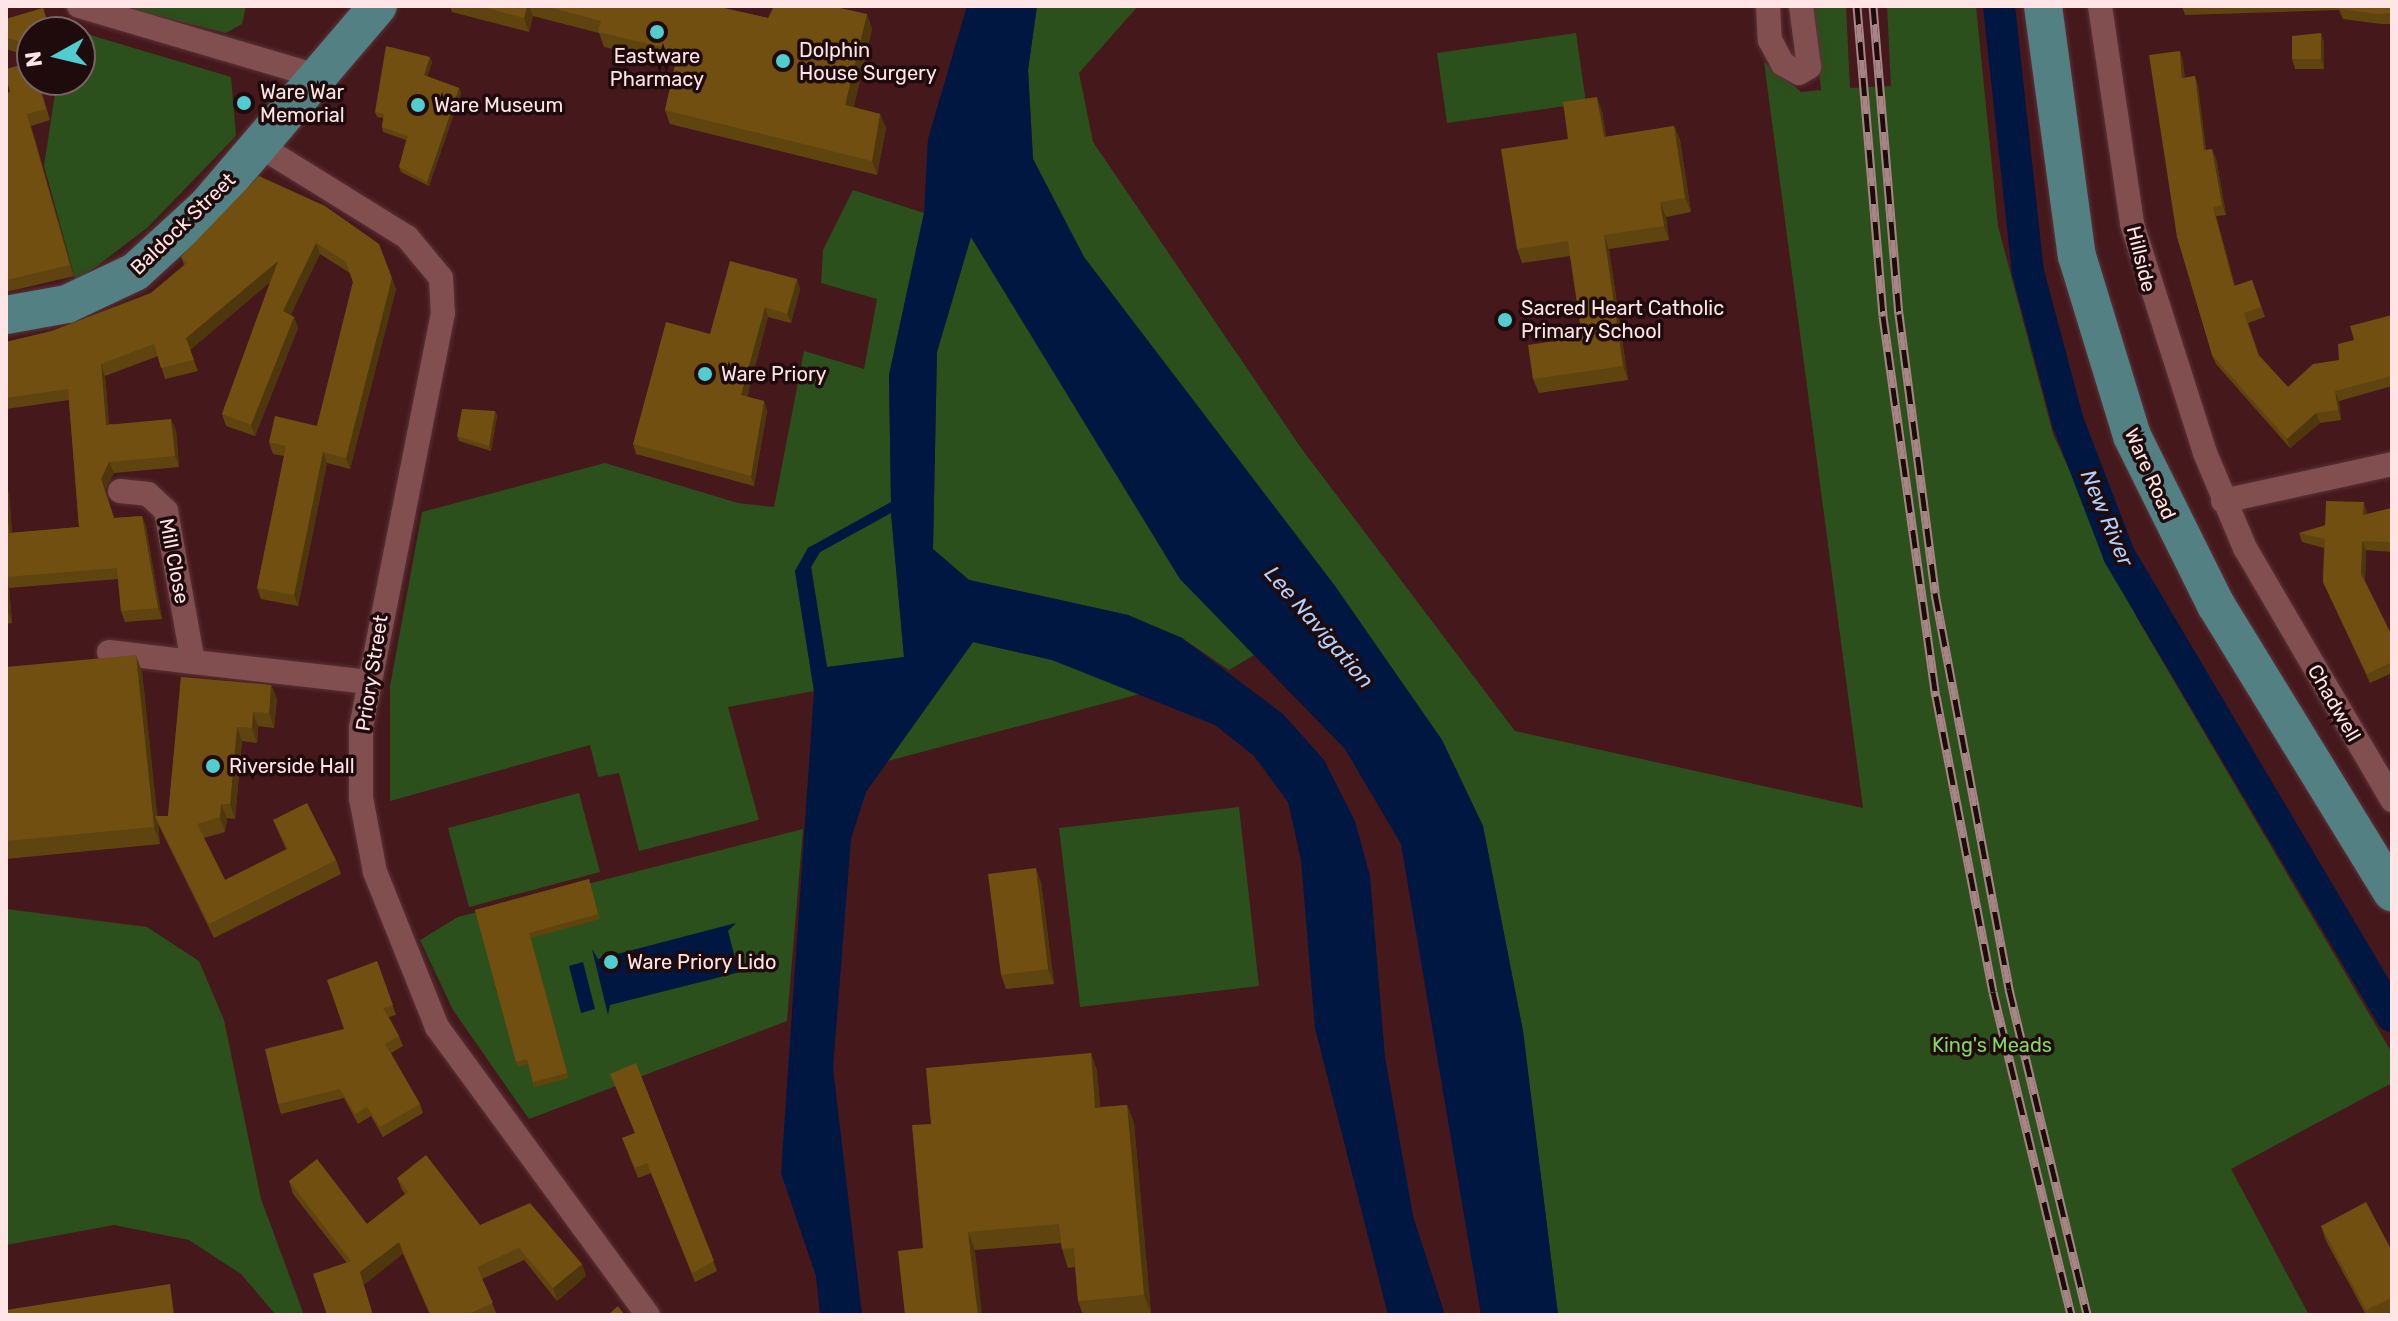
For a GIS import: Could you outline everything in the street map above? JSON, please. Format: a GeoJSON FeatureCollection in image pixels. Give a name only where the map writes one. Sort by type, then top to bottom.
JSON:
{"type":"FeatureCollection","features":[{"type":"Feature","properties":{"kind":"main road","name":"Baldock Street"},"geometry":{"type":"LineString","coordinates":[[6,315],[67,304],[135,272],[260,146],[378,6]]}},
{"type":"Feature","properties":{"kind":"main road","name":"Ware Road"},"geometry":{"type":"LineString","coordinates":[[2043,6],[2077,256],[2132,436],[2216,605],[2392,892]]}},
{"type":"Feature","properties":{"kind":"street"},"geometry":{"type":"LineString","coordinates":[[79,6],[321,77]]}},
{"type":"Feature","properties":{"kind":"street"},"geometry":{"type":"LineString","coordinates":[[1768,6],[1770,40],[1783,64],[1799,73],[1809,67],[1801,6]]}},
{"type":"Feature","properties":{"kind":"street","name":"Hillside"},"geometry":{"type":"LineString","coordinates":[[2100,6],[2135,237],[2223,501],[2277,605]]}},
{"type":"Feature","properties":{"kind":"street","name":"Priory Street"},"geometry":{"type":"LineString","coordinates":[[260,146],[407,237],[441,278],[443,313],[369,682],[361,798],[375,872],[408,964],[466,1072],[648,1315]]}},
{"type":"Feature","properties":{"kind":"street"},"geometry":{"type":"LineString","coordinates":[[2223,501],[2392,464]]}},
{"type":"Feature","properties":{"kind":"street","name":"Mill Close"},"geometry":{"type":"LineString","coordinates":[[120,491],[148,494],[166,511],[193,662]]}},
{"type":"Feature","properties":{"kind":"street","name":"Chadwell"},"geometry":{"type":"LineString","coordinates":[[2277,605],[2392,800]]}},
{"type":"Feature","properties":{"kind":"street"},"geometry":{"type":"LineString","coordinates":[[109,652],[369,682]]}},
{"type":"Feature","properties":{"kind":"green space"},"geometry":{"type":"Polygon","coordinates":[[[117,6],[246,6],[242,24],[226,33],[117,6]]]}},
{"type":"Feature","properties":{"kind":"green space","name":"King's Meads"},"geometry":{"type":"Polygon","coordinates":[[[1037,6],[1138,6],[1079,73],[1093,142],[1301,448],[1515,731],[1863,808],[1764,62],[1801,92],[1821,90],[1812,6],[1846,6],[1850,88],[1891,86],[1887,6],[1976,6],[1998,226],[2053,434],[2137,618],[2392,1053],[2392,1083],[2231,1169],[2309,1315],[1558,1315],[1523,1031],[1483,826],[1442,740],[1335,586],[1084,257],[1033,159],[1028,70],[1037,6]]]}},
{"type":"Feature","properties":{"kind":"green space"},"geometry":{"type":"Polygon","coordinates":[[[1576,33],[1586,103],[1447,123],[1437,53],[1576,33]]]}},
{"type":"Feature","properties":{"kind":"green space"},"geometry":{"type":"Polygon","coordinates":[[[96,37],[231,77],[236,136],[147,228],[76,282],[44,166],[55,96],[96,96],[96,37]]]}},
{"type":"Feature","properties":{"kind":"green space"},"geometry":{"type":"Polygon","coordinates":[[[853,190],[924,213],[889,375],[891,503],[808,548],[795,571],[814,691],[728,707],[759,820],[639,851],[619,773],[598,777],[590,745],[390,801],[390,686],[422,512],[605,463],[738,503],[774,507],[804,351],[864,369],[877,299],[821,283],[823,250],[853,190]]]}},
{"type":"Feature","properties":{"kind":"green space"},"geometry":{"type":"Polygon","coordinates":[[[971,237],[1180,579],[1256,654],[1229,670],[1182,638],[1128,615],[969,580],[933,549],[937,352],[971,237]]]}},
{"type":"Feature","properties":{"kind":"green space"},"geometry":{"type":"Polygon","coordinates":[[[891,513],[904,658],[827,667],[811,567],[820,552],[891,513]]]}},
{"type":"Feature","properties":{"kind":"green space"},"geometry":{"type":"Polygon","coordinates":[[[973,642],[1052,660],[1147,692],[888,761],[973,642]]]}},
{"type":"Feature","properties":{"kind":"green space"},"geometry":{"type":"Polygon","coordinates":[[[579,793],[600,872],[469,907],[448,828],[579,793]]]}},
{"type":"Feature","properties":{"kind":"green space"},"geometry":{"type":"Polygon","coordinates":[[[1239,807],[1259,986],[1080,1007],[1059,828],[1239,807]]]}},
{"type":"Feature","properties":{"kind":"green space","name":"Ware Priory Lido"},"geometry":{"type":"Polygon","coordinates":[[[803,829],[787,1021],[529,1119],[453,1010],[420,940],[458,917],[803,829]]]}},
{"type":"Feature","properties":{"kind":"green space"},"geometry":{"type":"Polygon","coordinates":[[[6,909],[147,927],[199,961],[224,1020],[261,1199],[304,1315],[276,1315],[241,1274],[189,1240],[114,1225],[6,1245],[6,909]]]}},
{"type":"Feature","properties":{"kind":"water","name":"Lee Navigation"},"geometry":{"type":"Polygon","coordinates":[[[967,6],[1037,6],[1028,70],[1033,159],[1084,257],[1335,586],[1442,740],[1483,826],[1523,1031],[1558,1315],[1481,1315],[1401,844],[1345,749],[1180,579],[971,237],[937,352],[933,549],[969,580],[1128,615],[1182,638],[1283,714],[1324,760],[1355,821],[1370,876],[1385,1057],[1413,1216],[1445,1315],[1388,1315],[1315,1028],[1301,860],[1288,802],[1254,756],[1215,725],[1052,660],[973,642],[866,792],[851,839],[833,1068],[862,1315],[820,1315],[816,1276],[781,1173],[814,691],[795,571],[808,548],[891,502],[889,375],[924,213],[928,139],[967,6]],[[891,513],[820,552],[811,567],[827,667],[904,657],[891,513]]]}},
{"type":"Feature","properties":{"kind":"water"},"geometry":{"type":"Polygon","coordinates":[[[736,923],[728,931],[737,966],[748,970],[610,1005],[608,1015],[592,949],[598,959],[736,923]]]}},
{"type":"Feature","properties":{"kind":"water"},"geometry":{"type":"Polygon","coordinates":[[[583,962],[595,1009],[581,1013],[569,966],[583,962]]]}},
{"type":"Feature","properties":{"kind":"building"},"geometry":{"type":"Polygon","coordinates":[[[479,6],[527,6],[524,18],[479,6]]]}},
{"type":"Feature","properties":{"kind":"building"},"geometry":{"type":"Polygon","coordinates":[[[544,6],[715,6],[768,18],[774,6],[831,6],[867,14],[845,105],[880,114],[872,161],[665,110],[678,51],[598,32],[601,21],[544,6]]]}},
{"type":"Feature","properties":{"kind":"building"},"geometry":{"type":"Polygon","coordinates":[[[2339,6],[2392,6],[2392,13],[2339,9],[2339,6]]]}},
{"type":"Feature","properties":{"kind":"building"},"geometry":{"type":"Polygon","coordinates":[[[43,8],[45,16],[16,16],[43,8]]]}},
{"type":"Feature","properties":{"kind":"building"},"geometry":{"type":"Polygon","coordinates":[[[16,16],[16,40],[6,37],[6,19],[16,16]]]}},
{"type":"Feature","properties":{"kind":"building"},"geometry":{"type":"Polygon","coordinates":[[[2321,33],[2321,59],[2292,59],[2292,36],[2321,33]]]}},
{"type":"Feature","properties":{"kind":"building","name":"Ware Museum"},"geometry":{"type":"Polygon","coordinates":[[[386,46],[430,57],[424,75],[459,88],[427,182],[399,167],[408,136],[382,127],[384,114],[375,112],[386,46]]]}},
{"type":"Feature","properties":{"kind":"building"},"geometry":{"type":"Polygon","coordinates":[[[2180,51],[2182,78],[2195,76],[2204,150],[2212,149],[2222,205],[2213,207],[2234,286],[2252,280],[2261,307],[2244,313],[2258,355],[2288,387],[2313,364],[2339,360],[2338,344],[2354,340],[2350,326],[2392,315],[2392,376],[2335,391],[2338,410],[2316,413],[2287,439],[2212,355],[2177,237],[2149,55],[2180,51]]]}},
{"type":"Feature","properties":{"kind":"building"},"geometry":{"type":"Polygon","coordinates":[[[16,66],[16,96],[42,96],[46,109],[27,114],[70,265],[6,280],[6,93],[10,92],[6,69],[16,66]]]}},
{"type":"Feature","properties":{"kind":"building"},"geometry":{"type":"Polygon","coordinates":[[[1597,97],[1604,137],[1674,126],[1685,198],[1660,202],[1664,226],[1604,235],[1623,366],[1533,379],[1528,345],[1582,337],[1568,241],[1517,249],[1501,149],[1568,139],[1563,102],[1597,97]]]}},
{"type":"Feature","properties":{"kind":"building"},"geometry":{"type":"Polygon","coordinates":[[[259,176],[325,206],[379,244],[392,278],[346,458],[323,452],[294,595],[257,588],[286,446],[269,442],[275,416],[317,426],[353,282],[346,262],[316,243],[283,311],[294,317],[251,425],[222,414],[278,261],[186,338],[194,360],[161,368],[154,344],[101,364],[106,425],[171,419],[175,456],[109,462],[101,479],[114,518],[142,516],[158,608],[121,611],[117,568],[6,577],[6,496],[9,533],[79,527],[68,389],[6,398],[6,342],[52,331],[151,293],[187,263],[181,257],[259,176]]]}},
{"type":"Feature","properties":{"kind":"building","name":"Ware Priory"},"geometry":{"type":"Polygon","coordinates":[[[730,261],[797,279],[787,314],[765,307],[741,395],[764,401],[751,476],[633,444],[666,322],[710,334],[730,261]]]}},
{"type":"Feature","properties":{"kind":"building"},"geometry":{"type":"Polygon","coordinates":[[[462,409],[495,411],[489,446],[457,436],[462,409]]]}},
{"type":"Feature","properties":{"kind":"building"},"geometry":{"type":"Polygon","coordinates":[[[2326,501],[2364,502],[2363,515],[2392,508],[2392,542],[2362,541],[2361,574],[2392,636],[2392,662],[2367,674],[2323,582],[2325,539],[2299,533],[2325,526],[2326,501]]]}},
{"type":"Feature","properties":{"kind":"building"},"geometry":{"type":"Polygon","coordinates":[[[136,655],[154,827],[6,841],[6,667],[136,655]]]}},
{"type":"Feature","properties":{"kind":"building"},"geometry":{"type":"Polygon","coordinates":[[[181,677],[271,685],[269,713],[253,712],[252,728],[237,727],[230,804],[221,804],[220,817],[197,824],[225,880],[288,849],[273,820],[307,803],[336,860],[209,924],[155,816],[168,816],[181,677]]]}},
{"type":"Feature","properties":{"kind":"building"},"geometry":{"type":"Polygon","coordinates":[[[1036,868],[1048,969],[1001,975],[988,874],[1036,868]]]}},
{"type":"Feature","properties":{"kind":"building"},"geometry":{"type":"Polygon","coordinates":[[[589,879],[598,914],[529,933],[567,1073],[533,1082],[527,1059],[516,1062],[475,910],[589,879]]]}},
{"type":"Feature","properties":{"kind":"building"},"geometry":{"type":"Polygon","coordinates":[[[377,961],[393,1005],[383,1008],[399,1036],[385,1044],[420,1104],[380,1127],[367,1107],[355,1114],[340,1089],[278,1104],[265,1049],[344,1029],[327,980],[377,961]]]}},
{"type":"Feature","properties":{"kind":"building"},"geometry":{"type":"Polygon","coordinates":[[[1091,1053],[1095,1108],[1127,1105],[1144,1295],[1078,1301],[1074,1248],[1062,1249],[1059,1224],[968,1232],[978,1315],[905,1315],[898,1251],[923,1248],[912,1125],[931,1124],[926,1068],[1091,1053]]]}},
{"type":"Feature","properties":{"kind":"building"},"geometry":{"type":"Polygon","coordinates":[[[636,1063],[714,1261],[692,1273],[647,1163],[635,1168],[622,1138],[635,1133],[610,1074],[636,1063]]]}},
{"type":"Feature","properties":{"kind":"building"},"geometry":{"type":"Polygon","coordinates":[[[426,1155],[480,1225],[530,1203],[582,1264],[553,1288],[519,1248],[477,1267],[493,1303],[466,1315],[431,1315],[399,1242],[360,1272],[373,1315],[327,1315],[313,1274],[351,1261],[289,1181],[317,1159],[367,1224],[408,1192],[397,1178],[426,1155]]]}},
{"type":"Feature","properties":{"kind":"building"},"geometry":{"type":"Polygon","coordinates":[[[2366,1202],[2392,1251],[2392,1298],[2366,1310],[2321,1226],[2366,1202]]]}},
{"type":"Feature","properties":{"kind":"building"},"geometry":{"type":"Polygon","coordinates":[[[170,1284],[174,1315],[6,1315],[6,1310],[170,1284]]]}},
{"type":"Feature","properties":{"kind":"building"},"geometry":{"type":"Polygon","coordinates":[[[618,1306],[625,1315],[608,1315],[618,1306]]]}},
{"type":"Feature","properties":{"kind":"waterway","name":"New River"},"geometry":{"type":"LineString","coordinates":[[1999,6],[2028,272],[2068,422],[2119,555],[2392,1016]]}},
{"type":"Feature","properties":{"kind":"railway"},"geometry":{"type":"LineString","coordinates":[[1857,6],[1883,316],[1936,696],[1993,992],[2071,1315]]}},
{"type":"Feature","properties":{"kind":"railway"},"geometry":{"type":"LineString","coordinates":[[1873,6],[1899,314],[1935,593],[2009,989],[2087,1315]]}},
{"type":"Feature","properties":{"kind":"place","name":"Eastware Pharmacy"},"geometry":{"type":"Point","coordinates":[657,32]}},
{"type":"Feature","properties":{"kind":"place","name":"Dolphin House Surgery"},"geometry":{"type":"Point","coordinates":[783,61]}},
{"type":"Feature","properties":{"kind":"place","name":"Ware War Memorial"},"geometry":{"type":"Point","coordinates":[244,103]}},
{"type":"Feature","properties":{"kind":"place","name":"Ware Museum"},"geometry":{"type":"Point","coordinates":[418,105]}},
{"type":"Feature","properties":{"kind":"place","name":"Sacred Heart Catholic Primary School"},"geometry":{"type":"Point","coordinates":[1505,320]}},
{"type":"Feature","properties":{"kind":"place","name":"Ware Priory"},"geometry":{"type":"Point","coordinates":[705,374]}},
{"type":"Feature","properties":{"kind":"place","name":"Riverside Hall"},"geometry":{"type":"Point","coordinates":[213,766]}},
{"type":"Feature","properties":{"kind":"place","name":"Ware Priory Lido"},"geometry":{"type":"Point","coordinates":[611,962]}}]}
